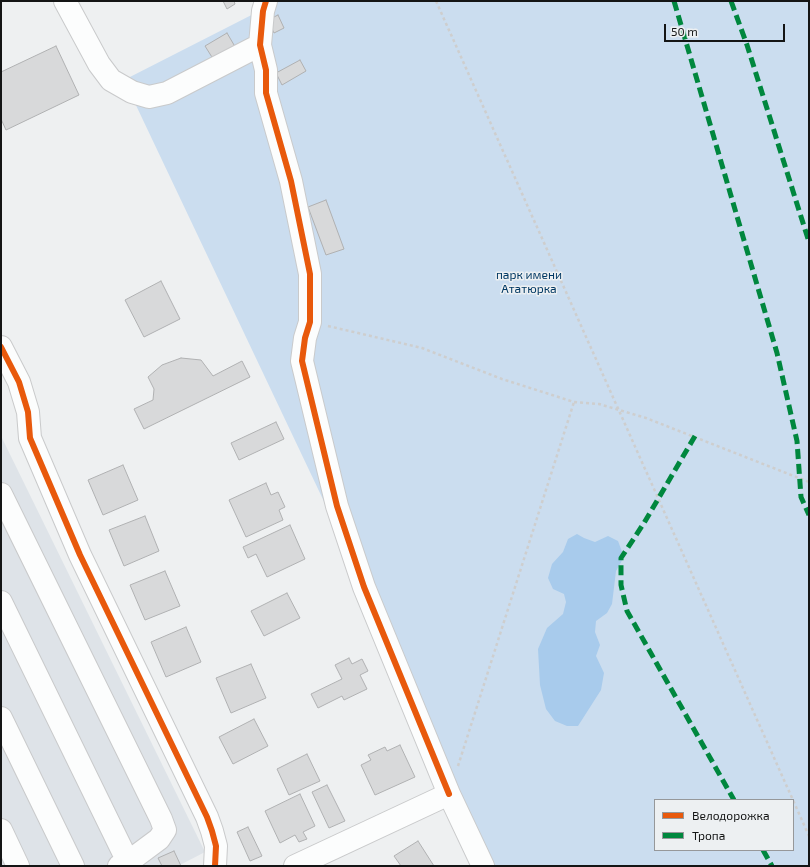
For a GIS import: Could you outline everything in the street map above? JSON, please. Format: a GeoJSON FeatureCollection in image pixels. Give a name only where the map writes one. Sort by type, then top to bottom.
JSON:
{"type":"FeatureCollection","features":[{"type":"Feature","properties":{"kind":"street"},"geometry":{"type":"LineString","coordinates":[[65,1],[99,64],[111,80],[132,92],[149,97],[167,93],[260,46]]}},
{"type":"Feature","properties":{"kind":"street"},"geometry":{"type":"LineString","coordinates":[[266,1],[263,11],[260,46],[266,70],[266,92],[291,181],[310,274],[310,322],[305,338],[302,361],[337,506],[364,587],[450,794],[483,866]]}},
{"type":"Feature","properties":{"kind":"street"},"geometry":{"type":"LineString","coordinates":[[1,347],[19,382],[28,412],[30,438],[80,555],[207,817],[216,846],[215,866]]}},
{"type":"Feature","properties":{"kind":"street"},"geometry":{"type":"LineString","coordinates":[[1,494],[161,819],[164,830],[159,839],[123,864],[1,602]]}},
{"type":"Feature","properties":{"kind":"street"},"geometry":{"type":"LineString","coordinates":[[1,718],[73,866]]}},
{"type":"Feature","properties":{"kind":"street"},"geometry":{"type":"LineString","coordinates":[[295,866],[450,794]]}},
{"type":"Feature","properties":{"kind":"street"},"geometry":{"type":"LineString","coordinates":[[1,830],[18,866]]}},
{"type":"Feature","properties":{"kind":"path"},"geometry":{"type":"LineString","coordinates":[[436,1],[792,799]]}},
{"type":"Feature","properties":{"kind":"path"},"geometry":{"type":"LineString","coordinates":[[310,322],[422,348],[502,379],[574,402],[599,404],[653,420],[809,482]]}},
{"type":"Feature","properties":{"kind":"path"},"geometry":{"type":"LineString","coordinates":[[450,794],[574,402]]}},
{"type":"Feature","properties":{"kind":"path"},"geometry":{"type":"LineString","coordinates":[[794,802],[809,836]]}},
{"type":"Feature","properties":{"kind":"shaded area"},"geometry":{"type":"Polygon","coordinates":[[[1,436],[205,852],[178,866],[1,866],[1,436]]]}},
{"type":"Feature","properties":{"kind":"green space","name":"парк имени Ататюрка"},"geometry":{"type":"Polygon","coordinates":[[[279,1],[809,1],[809,866],[492,866],[461,798],[449,765],[124,80],[279,1]]]}},
{"type":"Feature","properties":{"kind":"water"},"geometry":{"type":"Polygon","coordinates":[[[577,534],[595,542],[608,536],[618,541],[624,557],[616,571],[612,604],[607,613],[596,621],[595,632],[600,645],[596,656],[604,673],[601,690],[578,726],[567,726],[555,721],[546,709],[540,685],[538,649],[547,628],[563,614],[566,602],[564,594],[553,589],[548,578],[552,564],[563,552],[568,539],[577,534]]]}},
{"type":"Feature","properties":{"kind":"building"},"geometry":{"type":"Polygon","coordinates":[[[223,1],[234,1],[235,4],[227,9],[223,1]]]}},
{"type":"Feature","properties":{"kind":"building"},"geometry":{"type":"Polygon","coordinates":[[[278,15],[284,28],[274,33],[268,20],[278,15]]]}},
{"type":"Feature","properties":{"kind":"building"},"geometry":{"type":"Polygon","coordinates":[[[227,33],[237,50],[215,62],[205,46],[227,33]]]}},
{"type":"Feature","properties":{"kind":"building"},"geometry":{"type":"Polygon","coordinates":[[[56,46],[79,95],[6,130],[1,119],[1,72],[56,46]]]}},
{"type":"Feature","properties":{"kind":"building"},"geometry":{"type":"Polygon","coordinates":[[[300,60],[306,71],[282,85],[276,73],[300,60]]]}},
{"type":"Feature","properties":{"kind":"building"},"geometry":{"type":"Polygon","coordinates":[[[326,200],[344,249],[326,255],[308,207],[326,200]]]}},
{"type":"Feature","properties":{"kind":"building"},"geometry":{"type":"Polygon","coordinates":[[[161,281],[180,319],[144,337],[125,300],[161,281]]]}},
{"type":"Feature","properties":{"kind":"building"},"geometry":{"type":"Polygon","coordinates":[[[181,358],[201,360],[213,376],[242,361],[250,377],[144,429],[134,409],[153,400],[154,389],[148,377],[162,365],[181,358]]]}},
{"type":"Feature","properties":{"kind":"building"},"geometry":{"type":"Polygon","coordinates":[[[276,422],[284,439],[239,460],[231,443],[276,422]]]}},
{"type":"Feature","properties":{"kind":"building"},"geometry":{"type":"Polygon","coordinates":[[[123,465],[138,500],[103,515],[88,480],[123,465]]]}},
{"type":"Feature","properties":{"kind":"building"},"geometry":{"type":"Polygon","coordinates":[[[266,483],[271,495],[278,492],[285,507],[279,510],[283,520],[246,537],[229,500],[266,483]]]}},
{"type":"Feature","properties":{"kind":"building"},"geometry":{"type":"Polygon","coordinates":[[[145,516],[159,551],[124,566],[109,530],[145,516]]]}},
{"type":"Feature","properties":{"kind":"building"},"geometry":{"type":"Polygon","coordinates":[[[290,525],[305,559],[267,577],[256,554],[248,558],[243,547],[290,525]]]}},
{"type":"Feature","properties":{"kind":"building"},"geometry":{"type":"Polygon","coordinates":[[[165,571],[180,606],[145,620],[130,585],[165,571]]]}},
{"type":"Feature","properties":{"kind":"building"},"geometry":{"type":"Polygon","coordinates":[[[287,593],[300,618],[264,636],[251,611],[287,593]]]}},
{"type":"Feature","properties":{"kind":"building"},"geometry":{"type":"Polygon","coordinates":[[[186,627],[201,662],[166,677],[151,642],[186,627]]]}},
{"type":"Feature","properties":{"kind":"building"},"geometry":{"type":"Polygon","coordinates":[[[349,658],[352,664],[362,659],[368,671],[360,675],[367,689],[344,700],[342,696],[318,708],[311,694],[342,679],[335,665],[349,658]]]}},
{"type":"Feature","properties":{"kind":"building"},"geometry":{"type":"Polygon","coordinates":[[[251,664],[266,698],[231,713],[216,678],[251,664]]]}},
{"type":"Feature","properties":{"kind":"building"},"geometry":{"type":"Polygon","coordinates":[[[254,719],[268,746],[233,764],[219,737],[254,719]]]}},
{"type":"Feature","properties":{"kind":"building"},"geometry":{"type":"Polygon","coordinates":[[[400,745],[415,777],[375,795],[361,765],[371,760],[368,755],[385,747],[387,751],[400,745]]]}},
{"type":"Feature","properties":{"kind":"building"},"geometry":{"type":"Polygon","coordinates":[[[307,754],[320,781],[289,795],[277,769],[307,754]]]}},
{"type":"Feature","properties":{"kind":"building"},"geometry":{"type":"Polygon","coordinates":[[[327,785],[345,821],[329,828],[312,792],[327,785]]]}},
{"type":"Feature","properties":{"kind":"building"},"geometry":{"type":"Polygon","coordinates":[[[300,794],[315,826],[303,832],[307,839],[299,842],[295,835],[280,843],[265,811],[300,794]]]}},
{"type":"Feature","properties":{"kind":"building"},"geometry":{"type":"Polygon","coordinates":[[[248,827],[262,856],[250,861],[237,832],[248,827]]]}},
{"type":"Feature","properties":{"kind":"building"},"geometry":{"type":"Polygon","coordinates":[[[418,841],[434,866],[401,866],[394,856],[418,841]]]}},
{"type":"Feature","properties":{"kind":"building"},"geometry":{"type":"Polygon","coordinates":[[[174,851],[181,866],[162,866],[158,858],[174,851]]]}},
{"type":"Feature","properties":{"kind":"marked path"},"geometry":{"type":"LineString","coordinates":[[674,1],[777,353],[797,441],[801,497],[809,515]]}},
{"type":"Feature","properties":{"kind":"marked path"},"geometry":{"type":"LineString","coordinates":[[731,1],[747,45],[809,242]]}},
{"type":"Feature","properties":{"kind":"marked path"},"geometry":{"type":"LineString","coordinates":[[695,436],[644,523],[621,558],[621,585],[627,611],[733,799]]}},
{"type":"Feature","properties":{"kind":"marked path"},"geometry":{"type":"LineString","coordinates":[[764,851],[772,866]]}},
{"type":"Feature","properties":{"kind":"cycle path"},"geometry":{"type":"LineString","coordinates":[[266,1],[263,11],[260,45],[266,70],[266,93],[291,181],[310,274],[310,322],[305,338],[302,361],[337,506],[364,587],[449,794]]}},
{"type":"Feature","properties":{"kind":"cycle path"},"geometry":{"type":"LineString","coordinates":[[1,347],[19,382],[28,412],[30,438],[80,555],[207,817],[216,846],[215,866]]}}]}
